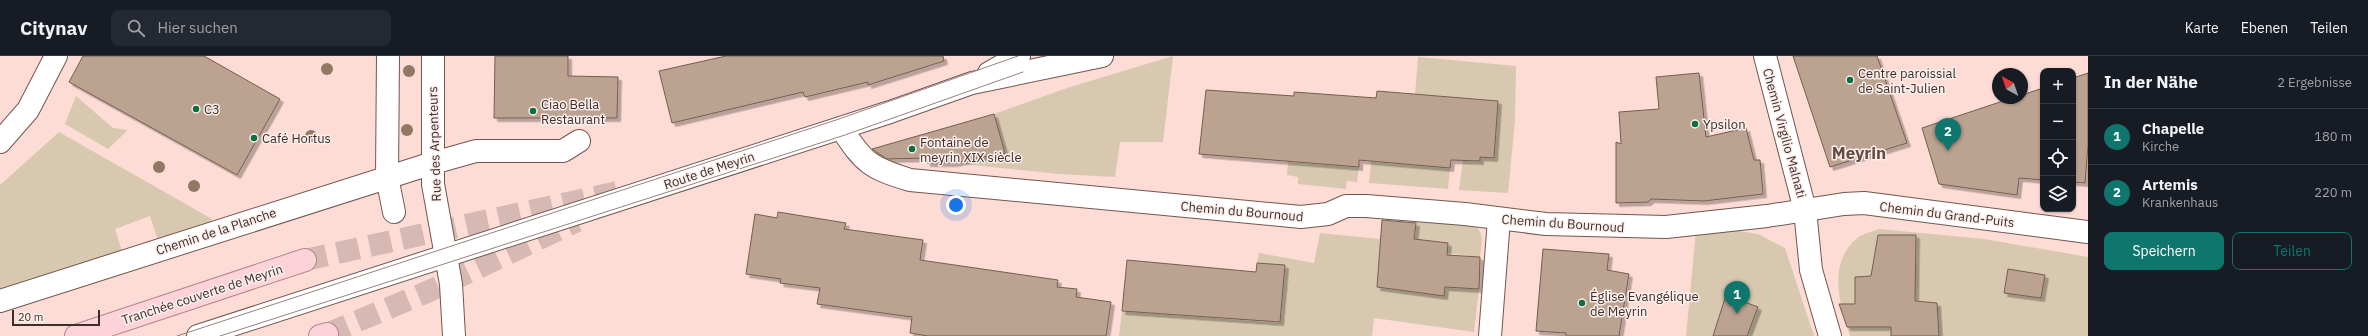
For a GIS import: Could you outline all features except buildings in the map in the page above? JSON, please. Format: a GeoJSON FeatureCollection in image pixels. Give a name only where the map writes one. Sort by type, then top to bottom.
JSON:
{"type":"FeatureCollection","features":[{"type":"Feature","properties":{"kind":"main road","name":"Tranchée couverte de Meyrin"},"geometry":{"type":"LineString","coordinates":[[76,336],[305,260]]}},
{"type":"Feature","properties":{"kind":"street"},"geometry":{"type":"LineString","coordinates":[[0,142],[28,110],[56,56]]}},
{"type":"Feature","properties":{"kind":"street"},"geometry":{"type":"LineString","coordinates":[[388,56],[387,177],[394,212]]}},
{"type":"Feature","properties":{"kind":"street","name":"Rue des Arpenteurs"},"geometry":{"type":"LineString","coordinates":[[433,56],[433,163],[435,201],[446,255],[454,336]]}},
{"type":"Feature","properties":{"kind":"street","name":"Route de Meyrin"},"geometry":{"type":"LineString","coordinates":[[972,83],[1018,56]]}},
{"type":"Feature","properties":{"kind":"street","name":"Route de Meyrin"},"geometry":{"type":"LineString","coordinates":[[198,336],[840,128],[972,83],[1102,56]]}},
{"type":"Feature","properties":{"kind":"street","name":"Chemin Virgilio Malnati"},"geometry":{"type":"LineString","coordinates":[[1765,56],[1805,210],[1811,270],[1830,336]]}},
{"type":"Feature","properties":{"kind":"street","name":"Chemin du Bournoud"},"geometry":{"type":"LineString","coordinates":[[840,128],[860,156],[870,165],[882,172],[910,180],[1301,217],[1328,214],[1346,206],[1450,213],[1546,224],[1666,227],[1805,210]]}},
{"type":"Feature","properties":{"kind":"street","name":"Chemin de la Planche"},"geometry":{"type":"LineString","coordinates":[[0,301],[387,177],[476,151],[563,150],[579,141]]}},
{"type":"Feature","properties":{"kind":"street","name":"Chemin du Grand-Puits"},"geometry":{"type":"LineString","coordinates":[[1805,210],[1844,204],[1864,203],[2088,232]]}},
{"type":"Feature","properties":{"kind":"street"},"geometry":{"type":"LineString","coordinates":[[1490,336],[1499,219]]}},
{"type":"Feature","properties":{"kind":"shaded area"},"geometry":{"type":"Polygon","coordinates":[[[1173,56],[1163,142],[1120,142],[1115,177],[1059,174],[954,163],[1005,153],[994,114],[1067,88],[1173,56]]]}},
{"type":"Feature","properties":{"kind":"shaded area"},"geometry":{"type":"Polygon","coordinates":[[[1418,57],[1516,66],[1515,121],[1508,193],[1459,190],[1463,160],[1480,161],[1480,157],[1494,158],[1498,101],[1415,95],[1418,57]]]}},
{"type":"Feature","properties":{"kind":"shaded area"},"geometry":{"type":"Polygon","coordinates":[[[76,96],[113,128],[128,130],[108,149],[65,124],[76,96]]]}},
{"type":"Feature","properties":{"kind":"shaded area"},"geometry":{"type":"Polygon","coordinates":[[[59,132],[212,219],[209,226],[159,243],[150,216],[115,229],[123,254],[0,294],[0,185],[59,132]]]}},
{"type":"Feature","properties":{"kind":"shaded area"},"geometry":{"type":"Polygon","coordinates":[[[1288,162],[1359,167],[1357,182],[1347,181],[1346,189],[1298,184],[1298,177],[1287,175],[1288,162]]]}},
{"type":"Feature","properties":{"kind":"shaded area"},"geometry":{"type":"Polygon","coordinates":[[[1371,162],[1450,168],[1448,189],[1369,183],[1371,162]]]}},
{"type":"Feature","properties":{"kind":"shaded area"},"geometry":{"type":"Polygon","coordinates":[[[1416,221],[1473,225],[1480,231],[1482,239],[1480,257],[1414,249],[1416,221]]]}},
{"type":"Feature","properties":{"kind":"shaded area"},"geometry":{"type":"Polygon","coordinates":[[[1719,228],[1758,234],[1785,248],[1814,336],[1686,336],[1696,230],[1719,228]]]}},
{"type":"Feature","properties":{"kind":"shaded area"},"geometry":{"type":"Polygon","coordinates":[[[1879,229],[1984,239],[2088,257],[2088,336],[1850,336],[1838,286],[1841,261],[1847,249],[1858,237],[1879,229]]]}},
{"type":"Feature","properties":{"kind":"shaded area"},"geometry":{"type":"Polygon","coordinates":[[[1320,233],[1380,239],[1377,287],[1444,296],[1446,269],[1479,289],[1474,332],[1374,318],[1372,336],[1119,336],[1122,311],[1280,323],[1285,265],[1257,263],[1259,253],[1314,263],[1320,233]]]}},
{"type":"Feature","properties":{"kind":"tunnel"},"geometry":{"type":"LineString","coordinates":[[1009,67],[1044,56]]}},
{"type":"Feature","properties":{"kind":"tunnel"},"geometry":{"type":"LineString","coordinates":[[305,260],[618,192]]}},
{"type":"Feature","properties":{"kind":"tunnel"},"geometry":{"type":"LineString","coordinates":[[327,334],[427,292],[577,221]]}},
{"type":"Feature","properties":{"kind":"tram line"},"geometry":{"type":"LineString","coordinates":[[177,336],[836,120],[1018,56]]}},
{"type":"Feature","properties":{"kind":"tram line"},"geometry":{"type":"LineString","coordinates":[[220,336],[845,135],[1023,72]]}},
{"type":"Feature","properties":{"kind":"place","name":"Centre paroissial de Saint-Julien"},"geometry":{"type":"Point","coordinates":[1850,80]}},
{"type":"Feature","properties":{"kind":"place","name":"C3"},"geometry":{"type":"Point","coordinates":[196,109]}},
{"type":"Feature","properties":{"kind":"place","name":"Ciao Bella Restaurant"},"geometry":{"type":"Point","coordinates":[533,111]}},
{"type":"Feature","properties":{"kind":"place","name":"Ypsilon"},"geometry":{"type":"Point","coordinates":[1695,124]}},
{"type":"Feature","properties":{"kind":"place","name":"Café Hortus"},"geometry":{"type":"Point","coordinates":[254,138]}},
{"type":"Feature","properties":{"kind":"place","name":"Fontaine de meyrin XIX siècle"},"geometry":{"type":"Point","coordinates":[912,149]}},
{"type":"Feature","properties":{"kind":"place","name":"Artemis"},"geometry":{"type":"Point","coordinates":[1948,151]}},
{"type":"Feature","properties":{"kind":"place","name":"Église Evangélique de Meyrin"},"geometry":{"type":"Point","coordinates":[1582,303]}},
{"type":"Feature","properties":{"kind":"place","name":"Chapelle"},"geometry":{"type":"Point","coordinates":[1737,314]}},
{"type":"Feature","properties":{"kind":"district","name":"Meyrin"},"geometry":{"type":"Point","coordinates":[1859,153]}}]}
